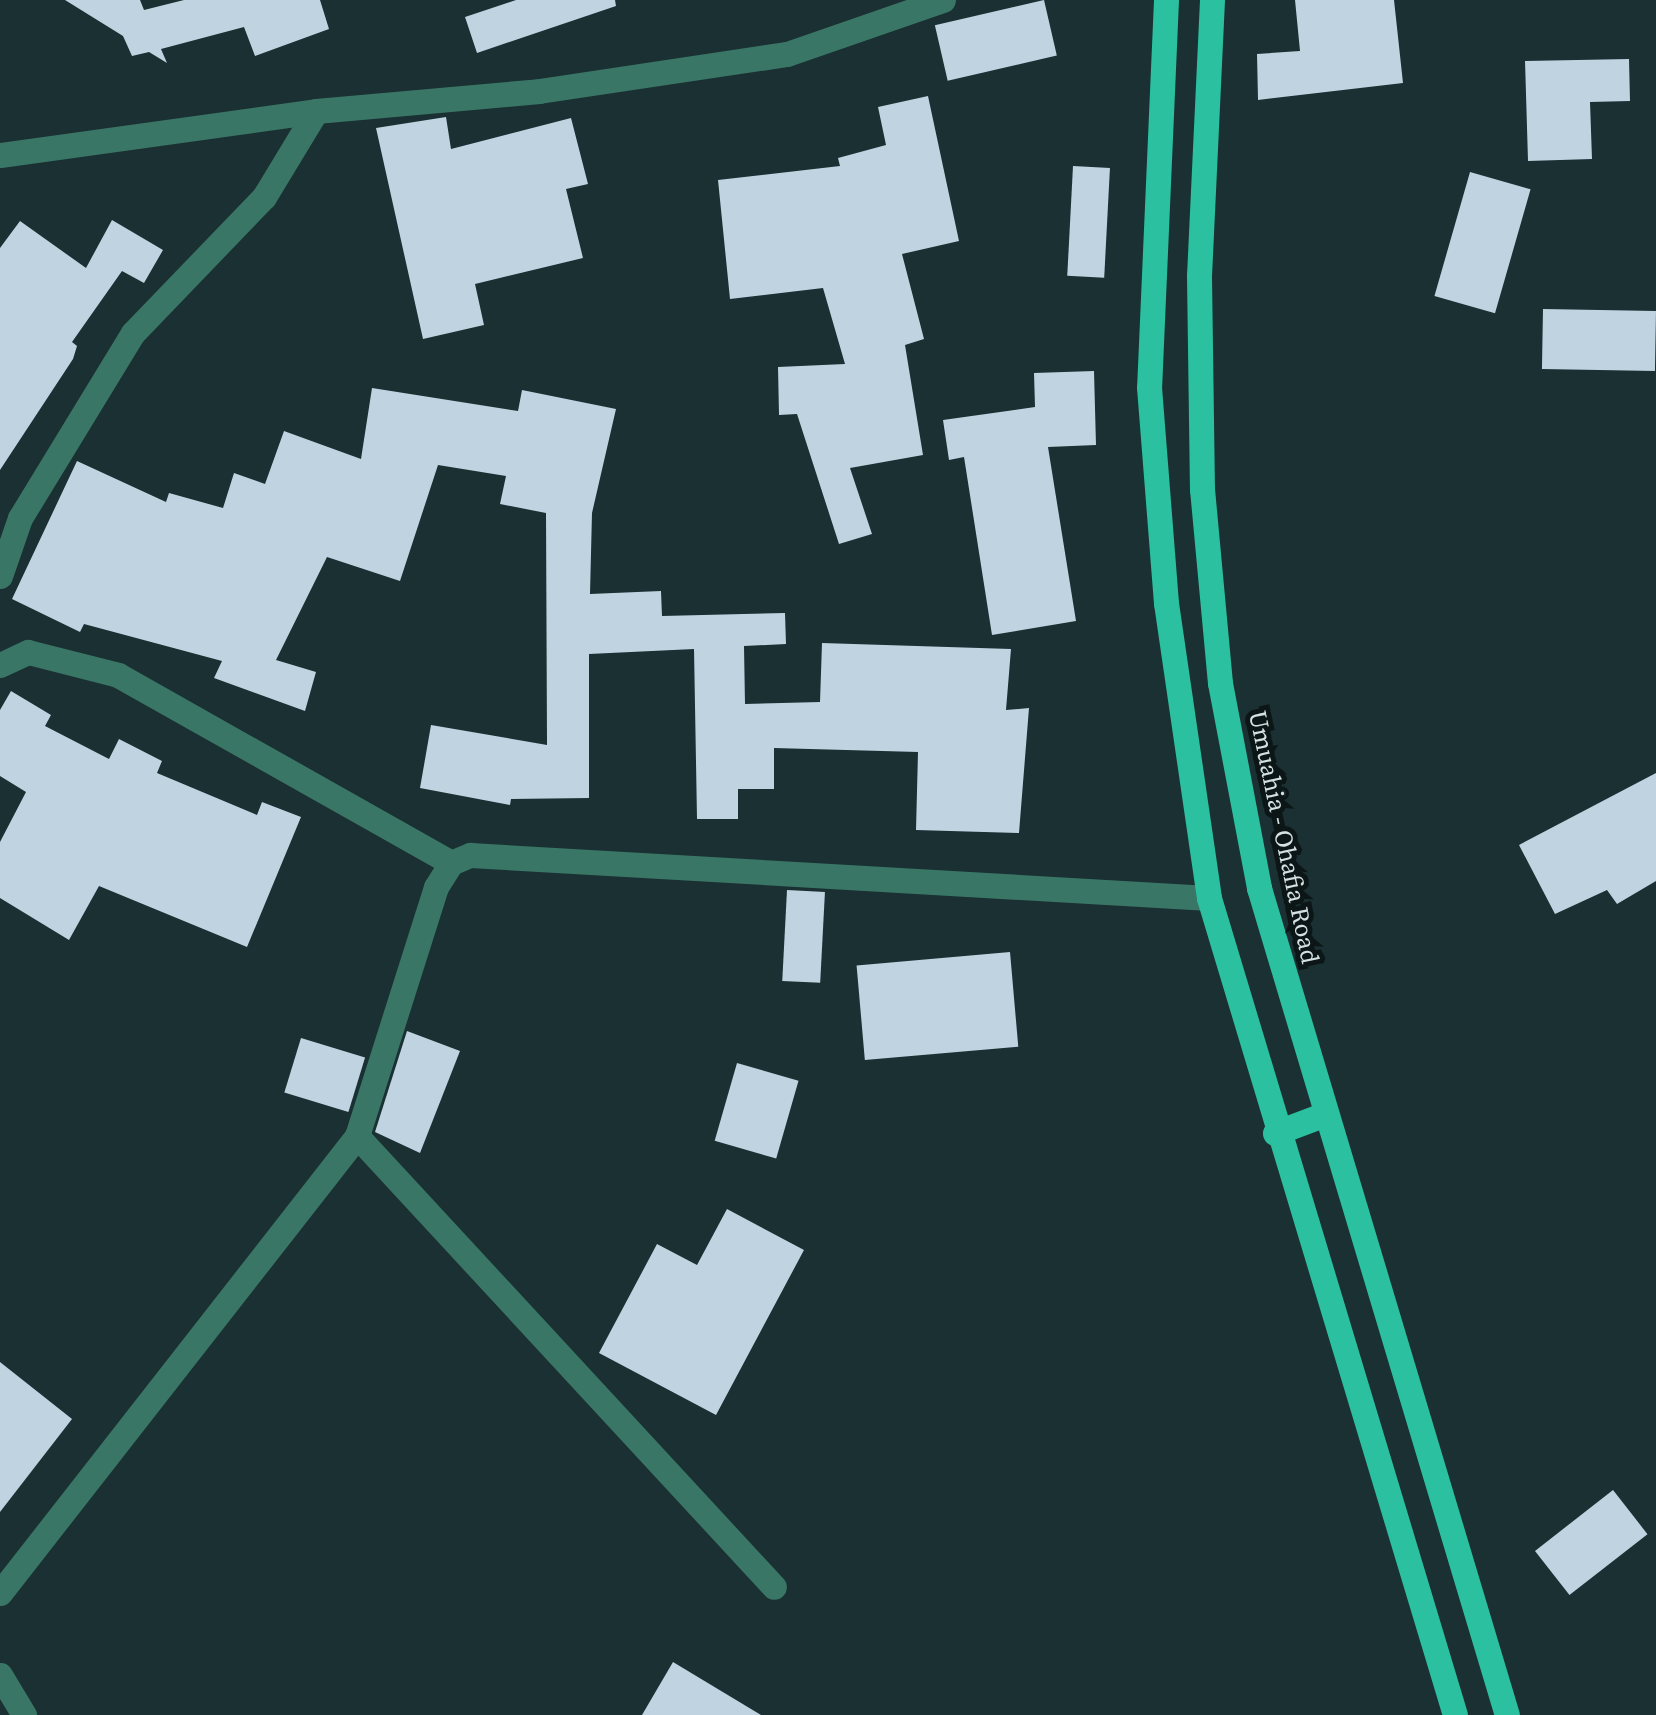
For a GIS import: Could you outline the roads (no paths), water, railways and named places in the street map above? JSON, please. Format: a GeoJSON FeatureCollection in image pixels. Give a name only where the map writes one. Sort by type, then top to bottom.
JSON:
{"type":"FeatureCollection","features":[{"type":"Feature","properties":{"kind":"main road"},"geometry":{"type":"LineString","coordinates":[[1166,0],[1149,387],[1166,603],[1208,898],[1275,1132],[1455,1715]]}},
{"type":"Feature","properties":{"kind":"main road","name":"Umuahia - Ohafia Road"},"geometry":{"type":"LineString","coordinates":[[1212,0],[1199,276],[1202,489],[1220,683],[1259,888],[1323,1115],[1507,1715]]}},
{"type":"Feature","properties":{"kind":"main road"},"geometry":{"type":"LineString","coordinates":[[1275,1132],[1323,1115]]}},
{"type":"Feature","properties":{"kind":"street"},"geometry":{"type":"LineString","coordinates":[[0,155],[316,111],[539,91],[788,54],[943,0]]}},
{"type":"Feature","properties":{"kind":"street"},"geometry":{"type":"LineString","coordinates":[[0,576],[20,518],[133,333],[264,197],[316,111]]}},
{"type":"Feature","properties":{"kind":"street"},"geometry":{"type":"LineString","coordinates":[[0,666],[28,652],[118,674],[451,863]]}},
{"type":"Feature","properties":{"kind":"street"},"geometry":{"type":"LineString","coordinates":[[0,1593],[356,1136],[436,886],[451,863],[470,855],[1208,898]]}},
{"type":"Feature","properties":{"kind":"street"},"geometry":{"type":"LineString","coordinates":[[356,1136],[774,1587]]}},
{"type":"Feature","properties":{"kind":"street"},"geometry":{"type":"LineString","coordinates":[[0,1675],[24,1715]]}}]}
